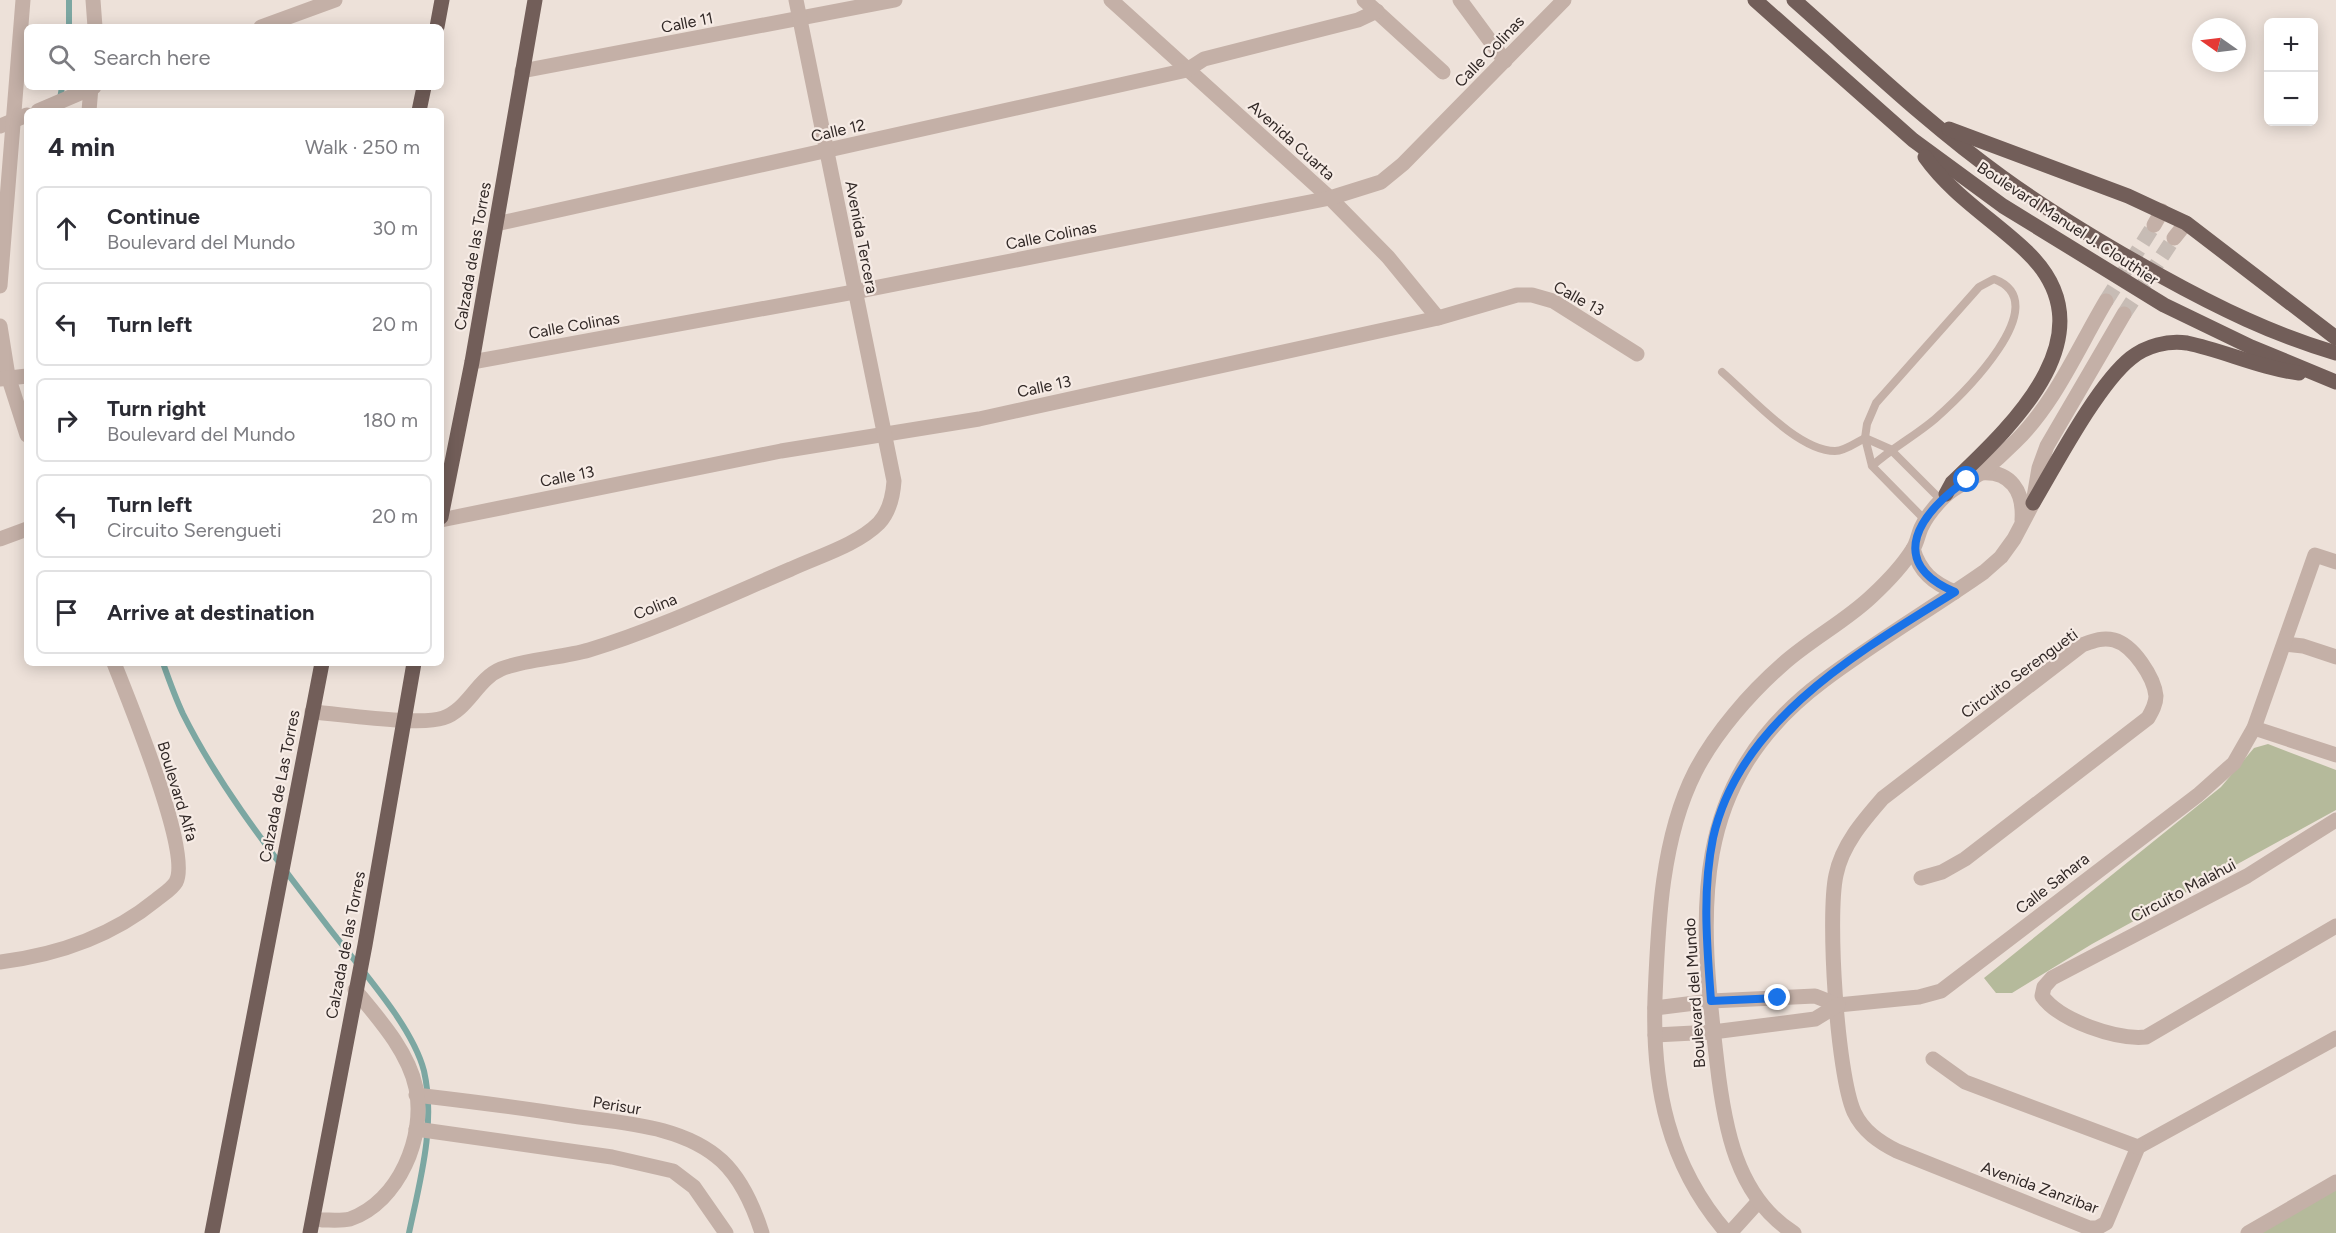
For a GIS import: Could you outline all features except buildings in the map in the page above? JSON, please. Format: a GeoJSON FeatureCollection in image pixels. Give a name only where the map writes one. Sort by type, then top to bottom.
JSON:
{"type":"FeatureCollection","features":[{"type":"Feature","properties":{"kind":"main road"},"geometry":{"type":"LineString","coordinates":[[437,24],[442,0]]}},
{"type":"Feature","properties":{"kind":"main road","name":"Calzada de las Torres"},"geometry":{"type":"LineString","coordinates":[[444,503],[472,362],[535,0]]}},
{"type":"Feature","properties":{"kind":"main road","name":"Boulevard Manuel J. Clouthier"},"geometry":{"type":"LineString","coordinates":[[1755,0],[1913,140],[2003,206],[2164,305],[2336,382]]}},
{"type":"Feature","properties":{"kind":"main road","name":"Boulevard Manuel J. Clouthier"},"geometry":{"type":"LineString","coordinates":[[1794,0],[1936,124],[2000,176],[2114,250],[2247,320],[2300,342],[2336,353]]}},
{"type":"Feature","properties":{"kind":"main road"},"geometry":{"type":"LineString","coordinates":[[418,108],[423,90]]}},
{"type":"Feature","properties":{"kind":"main road"},"geometry":{"type":"LineString","coordinates":[[1936,124],[2162,211],[2186,223],[2336,338]]}},
{"type":"Feature","properties":{"kind":"main road"},"geometry":{"type":"LineString","coordinates":[[1913,140],[1929,162],[1976,210],[2041,266],[2053,286],[2061,315],[2058,345],[2046,373],[2009,425],[1952,483],[1944,497]]}},
{"type":"Feature","properties":{"kind":"main road"},"geometry":{"type":"LineString","coordinates":[[2033,503],[2100,394],[2120,367],[2145,348],[2166,343],[2186,343],[2263,367],[2318,375]]}},
{"type":"Feature","properties":{"kind":"main road","name":"Calzada de Las Torres"},"geometry":{"type":"LineString","coordinates":[[212,1233],[320,666]]}},
{"type":"Feature","properties":{"kind":"main road","name":"Calzada de las Torres"},"geometry":{"type":"LineString","coordinates":[[310,1233],[413,666]]}},
{"type":"Feature","properties":{"kind":"street"},"geometry":{"type":"LineString","coordinates":[[0,286],[22,0]]}},
{"type":"Feature","properties":{"kind":"street"},"geometry":{"type":"LineString","coordinates":[[93,0],[96,24]]}},
{"type":"Feature","properties":{"kind":"street"},"geometry":{"type":"LineString","coordinates":[[269,24],[335,0]]}},
{"type":"Feature","properties":{"kind":"street","name":"Avenida Tercera"},"geometry":{"type":"LineString","coordinates":[[796,0],[894,481]]}},
{"type":"Feature","properties":{"kind":"street","name":"Calle 11"},"geometry":{"type":"LineString","coordinates":[[522,71],[895,0]]}},
{"type":"Feature","properties":{"kind":"street","name":"Avenida Cuarta"},"geometry":{"type":"LineString","coordinates":[[1111,0],[1330,198],[1388,258],[1438,318]]}},
{"type":"Feature","properties":{"kind":"street"},"geometry":{"type":"LineString","coordinates":[[1364,0],[1443,72]]}},
{"type":"Feature","properties":{"kind":"street"},"geometry":{"type":"LineString","coordinates":[[1460,0],[1505,61]]}},
{"type":"Feature","properties":{"kind":"street","name":"Calle Colinas"},"geometry":{"type":"LineString","coordinates":[[472,362],[854,292],[1330,198],[1381,182],[1403,164],[1564,0]]}},
{"type":"Feature","properties":{"kind":"street","name":"Calle 12"},"geometry":{"type":"LineString","coordinates":[[496,224],[1187,70],[1204,59],[1358,20],[1377,11]]}},
{"type":"Feature","properties":{"kind":"street"},"geometry":{"type":"LineString","coordinates":[[45,108],[85,90]]}},
{"type":"Feature","properties":{"kind":"street"},"geometry":{"type":"LineString","coordinates":[[89,108],[92,90]]}},
{"type":"Feature","properties":{"kind":"street"},"geometry":{"type":"LineString","coordinates":[[2154,225],[2162,211]]}},
{"type":"Feature","properties":{"kind":"street"},"geometry":{"type":"LineString","coordinates":[[2174,238],[2186,223]]}},
{"type":"Feature","properties":{"kind":"street","name":"Calle 13"},"geometry":{"type":"LineString","coordinates":[[444,517],[781,451],[979,419],[1438,318],[1517,295],[1533,295],[1553,301],[1637,354]]}},
{"type":"Feature","properties":{"kind":"street","name":"Boulevard del Mundo"},"geometry":{"type":"LineString","coordinates":[[1728,1233],[1708,1211],[1686,1175],[1672,1141],[1660,1096],[1655,1035],[1662,890],[1680,813],[1695,772],[1734,714],[1781,665],[1871,597],[1913,549],[1925,520],[1944,497],[1980,473],[2017,440],[2043,409],[2106,301]]}},
{"type":"Feature","properties":{"kind":"street","name":"Boulevard del Mundo"},"geometry":{"type":"LineString","coordinates":[[1794,1233],[1758,1202],[1731,1146],[1720,1096],[1705,917],[1713,837],[1722,809],[1742,767],[1777,722],[1821,682],[1984,572],[2001,557],[2014,539],[2033,503],[2039,468],[2047,446],[2124,314]]}},
{"type":"Feature","properties":{"kind":"street"},"geometry":{"type":"LineString","coordinates":[[0,326],[4,377],[24,427]]}},
{"type":"Feature","properties":{"kind":"street"},"geometry":{"type":"LineString","coordinates":[[4,377],[24,376]]}},
{"type":"Feature","properties":{"kind":"street"},"geometry":{"type":"LineString","coordinates":[[1980,473],[1992,472],[2013,482],[2021,497],[2022,520]]}},
{"type":"Feature","properties":{"kind":"street","name":"Colina"},"geometry":{"type":"LineString","coordinates":[[312,712],[404,719],[445,718],[456,711],[491,674],[503,668],[592,649],[738,592],[832,551],[878,524],[890,506],[894,481]]}},
{"type":"Feature","properties":{"kind":"street"},"geometry":{"type":"LineString","coordinates":[[0,539],[24,530]]}},
{"type":"Feature","properties":{"kind":"street"},"geometry":{"type":"LineString","coordinates":[[1913,549],[1917,562],[1926,575],[1939,585],[1955,592]]}},
{"type":"Feature","properties":{"kind":"street","name":"Calle Sahara"},"geometry":{"type":"LineString","coordinates":[[1838,1005],[1919,997],[1941,991],[2198,795],[2234,763],[2254,728],[2315,555],[2336,562]]}},
{"type":"Feature","properties":{"kind":"street","name":"Circuito Serengueti"},"geometry":{"type":"LineString","coordinates":[[1838,1005],[1832,933],[1836,875],[1845,849],[1860,824],[1883,798],[2082,645],[2100,639],[2116,640],[2129,649],[2143,668],[2156,697],[2148,718],[1965,859],[1942,872],[1921,878]]}},
{"type":"Feature","properties":{"kind":"street"},"geometry":{"type":"LineString","coordinates":[[2285,644],[2303,646],[2336,657]]}},
{"type":"Feature","properties":{"kind":"street","name":"Boulevard Alfa"},"geometry":{"type":"LineString","coordinates":[[0,962],[48,953],[87,941],[129,920],[176,882],[179,871],[176,842],[142,735],[115,666]]}},
{"type":"Feature","properties":{"kind":"street"},"geometry":{"type":"LineString","coordinates":[[2254,728],[2336,755]]}},
{"type":"Feature","properties":{"kind":"street","name":"Circuito Malahui"},"geometry":{"type":"LineString","coordinates":[[2336,820],[2247,876],[2052,978],[2044,987],[2042,996],[2047,1002],[2100,1031],[2130,1038],[2146,1037],[2336,926]]}},
{"type":"Feature","properties":{"kind":"street"},"geometry":{"type":"LineString","coordinates":[[316,1200],[324,1227],[358,1216],[391,1187],[411,1151],[416,1130],[417,1095],[402,1055],[356,990]]}},
{"type":"Feature","properties":{"kind":"street"},"geometry":{"type":"LineString","coordinates":[[1655,1008],[1711,1001],[1815,996],[1838,1005]]}},
{"type":"Feature","properties":{"kind":"street"},"geometry":{"type":"LineString","coordinates":[[1778,998],[1782,1010],[1780,1023]]}},
{"type":"Feature","properties":{"kind":"street"},"geometry":{"type":"LineString","coordinates":[[1655,1035],[1713,1032],[1815,1019],[1838,1005]]}},
{"type":"Feature","properties":{"kind":"street","name":"Avenida Zanzibar"},"geometry":{"type":"LineString","coordinates":[[1838,1005],[1844,1070],[1853,1111],[1877,1141],[1897,1151],[2089,1228],[2097,1228],[2106,1223],[2138,1147]]}},
{"type":"Feature","properties":{"kind":"street"},"geometry":{"type":"LineString","coordinates":[[1933,1059],[1965,1082],[2138,1147],[2336,1038]]}},
{"type":"Feature","properties":{"kind":"street","name":"Perisur"},"geometry":{"type":"LineString","coordinates":[[417,1095],[521,1107],[670,1133],[697,1144],[722,1162],[741,1186],[754,1210],[762,1233]]}},
{"type":"Feature","properties":{"kind":"street"},"geometry":{"type":"LineString","coordinates":[[416,1130],[612,1156],[673,1171],[694,1187],[726,1233]]}},
{"type":"Feature","properties":{"kind":"street"},"geometry":{"type":"LineString","coordinates":[[2248,1233],[2336,1182]]}},
{"type":"Feature","properties":{"kind":"street"},"geometry":{"type":"LineString","coordinates":[[1728,1233],[1758,1202]]}},
{"type":"Feature","properties":{"kind":"lane"},"geometry":{"type":"LineString","coordinates":[[1872,466],[1890,449],[1933,421],[1979,375],[1993,357],[2013,325],[2016,314],[2017,303],[2014,292],[2008,286],[1994,279],[1987,282],[1965,302],[1875,403],[1870,413],[1865,438],[1872,466],[1925,520]]}},
{"type":"Feature","properties":{"kind":"lane"},"geometry":{"type":"LineString","coordinates":[[1722,372],[1794,434],[1821,450],[1839,451],[1865,438]]}},
{"type":"Feature","properties":{"kind":"lane"},"geometry":{"type":"LineString","coordinates":[[1865,438],[1890,449],[1944,497]]}},
{"type":"Feature","properties":{"kind":"green space"},"geometry":{"type":"Polygon","coordinates":[[[2268,744],[2336,770],[2336,810],[2092,944],[2012,993],[1996,993],[1984,978],[2221,787],[2254,748],[2268,744]]]}},
{"type":"Feature","properties":{"kind":"green space"},"geometry":{"type":"Polygon","coordinates":[[[2336,1189],[2336,1233],[2261,1233],[2336,1189]]]}},
{"type":"Feature","properties":{"kind":"waterway"},"geometry":{"type":"LineString","coordinates":[[69,0],[69,24]]}},
{"type":"Feature","properties":{"kind":"waterway"},"geometry":{"type":"LineString","coordinates":[[58,108],[62,90]]}},
{"type":"Feature","properties":{"kind":"waterway"},"geometry":{"type":"LineString","coordinates":[[164,666],[183,714],[231,796],[287,874],[396,1014],[418,1053],[427,1091],[427,1132],[422,1173],[409,1233]]}},
{"type":"Feature","properties":{"kind":"tunnel"},"geometry":{"type":"LineString","coordinates":[[2106,301],[2154,225]]}},
{"type":"Feature","properties":{"kind":"tunnel"},"geometry":{"type":"LineString","coordinates":[[2124,314],[2174,238]]}},
{"type":"Feature","properties":{"kind":"route"},"geometry":{"type":"LineString","coordinates":[[1778,998],[1711,1001],[1705,917],[1713,837],[1722,809],[1742,767],[1777,722],[1821,682],[1907,622],[1955,592],[1939,585],[1926,575],[1917,562],[1913,549],[1925,520],[1935,507],[1946,494],[1967,480]]}}]}
